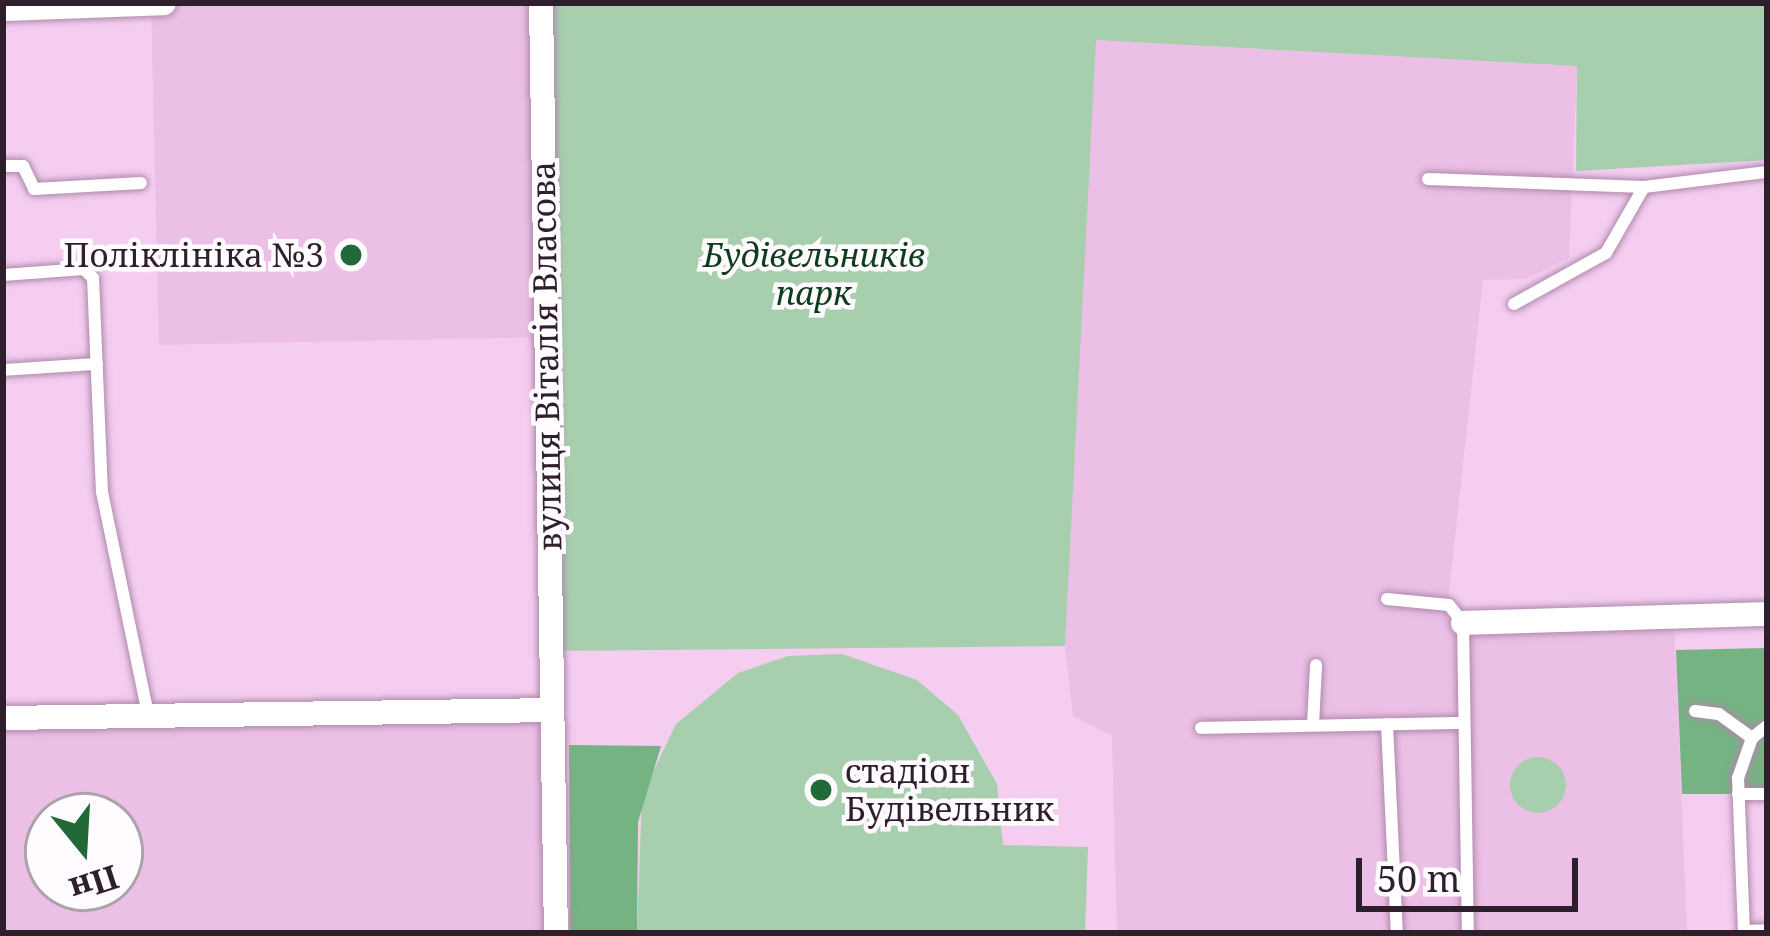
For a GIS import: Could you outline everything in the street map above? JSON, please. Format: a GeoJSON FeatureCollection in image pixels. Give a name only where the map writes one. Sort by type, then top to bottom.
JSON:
{"type":"FeatureCollection","features":[{"type":"Feature","properties":{"kind":"street"},"geometry":{"type":"LineString","coordinates":[[3,9],[164,3]]}},
{"type":"Feature","properties":{"kind":"street","name":"вулиця Віталія Власова"},"geometry":{"type":"LineString","coordinates":[[541,3],[556,933]]}},
{"type":"Feature","properties":{"kind":"street"},"geometry":{"type":"LineString","coordinates":[[1463,623],[1767,614]]}},
{"type":"Feature","properties":{"kind":"street"},"geometry":{"type":"LineString","coordinates":[[3,718],[552,710]]}},
{"type":"Feature","properties":{"kind":"lane"},"geometry":{"type":"LineString","coordinates":[[3,166],[23,166],[34,189],[141,183]]}},
{"type":"Feature","properties":{"kind":"lane"},"geometry":{"type":"LineString","coordinates":[[1428,179],[1644,188],[1767,172]]}},
{"type":"Feature","properties":{"kind":"lane"},"geometry":{"type":"LineString","coordinates":[[1514,304],[1606,253],[1644,188]]}},
{"type":"Feature","properties":{"kind":"lane"},"geometry":{"type":"LineString","coordinates":[[3,275],[84,269],[93,278],[102,492],[148,716]]}},
{"type":"Feature","properties":{"kind":"lane"},"geometry":{"type":"LineString","coordinates":[[3,370],[97,364]]}},
{"type":"Feature","properties":{"kind":"lane"},"geometry":{"type":"LineString","coordinates":[[1387,599],[1449,605],[1463,623],[1468,933]]}},
{"type":"Feature","properties":{"kind":"lane"},"geometry":{"type":"LineString","coordinates":[[1313,725],[1316,665]]}},
{"type":"Feature","properties":{"kind":"lane"},"geometry":{"type":"LineString","coordinates":[[1695,711],[1719,714],[1752,739]]}},
{"type":"Feature","properties":{"kind":"lane"},"geometry":{"type":"LineString","coordinates":[[1201,728],[1463,723]]}},
{"type":"Feature","properties":{"kind":"lane"},"geometry":{"type":"LineString","coordinates":[[1387,724],[1397,933]]}},
{"type":"Feature","properties":{"kind":"lane"},"geometry":{"type":"LineString","coordinates":[[1767,726],[1752,739],[1738,778],[1744,932],[1767,930]]}},
{"type":"Feature","properties":{"kind":"lane"},"geometry":{"type":"LineString","coordinates":[[1738,794],[1767,794]]}},
{"type":"Feature","properties":{"kind":"shaded area","name":"Поліклініка №3"},"geometry":{"type":"Polygon","coordinates":[[[541,3],[546,337],[159,345],[151,4],[541,3]]]}},
{"type":"Feature","properties":{"kind":"shaded area"},"geometry":{"type":"Polygon","coordinates":[[[1095,40],[1577,66],[1569,258],[1525,279],[1483,280],[1446,620],[1674,616],[1687,933],[1117,933],[1112,736],[1073,716],[1065,646],[1095,40]]]}},
{"type":"Feature","properties":{"kind":"shaded area"},"geometry":{"type":"Polygon","coordinates":[[[552,710],[556,933],[3,933],[3,718],[552,710]]]}},
{"type":"Feature","properties":{"kind":"green space","name":"Будівельників парк"},"geometry":{"type":"Polygon","coordinates":[[[541,3],[1767,3],[1767,160],[1576,171],[1577,66],[1096,40],[1065,646],[551,651],[541,3]]]}},
{"type":"Feature","properties":{"kind":"green space"},"geometry":{"type":"Polygon","coordinates":[[[1767,648],[1767,794],[1682,794],[1676,650],[1767,648]]]}},
{"type":"Feature","properties":{"kind":"green space","name":"стадіон Будівельник"},"geometry":{"type":"Polygon","coordinates":[[[842,654],[917,680],[958,715],[997,784],[1003,845],[1088,847],[1085,933],[637,933],[642,795],[676,724],[738,673],[788,656],[842,654]]]}},
{"type":"Feature","properties":{"kind":"green space"},"geometry":{"type":"Polygon","coordinates":[[[569,745],[661,746],[638,822],[637,933],[570,933],[569,745]]]}},
{"type":"Feature","properties":{"kind":"green space"},"geometry":{"type":"Polygon","coordinates":[[[1538,757],[1557,766],[1566,785],[1557,804],[1538,813],[1519,804],[1510,785],[1519,766],[1538,757]]]}},
{"type":"Feature","properties":{"kind":"place","name":"Поліклініка №3"},"geometry":{"type":"Point","coordinates":[351,255]}},
{"type":"Feature","properties":{"kind":"place","name":"стадіон Будівельник"},"geometry":{"type":"Point","coordinates":[821,790]}}]}
